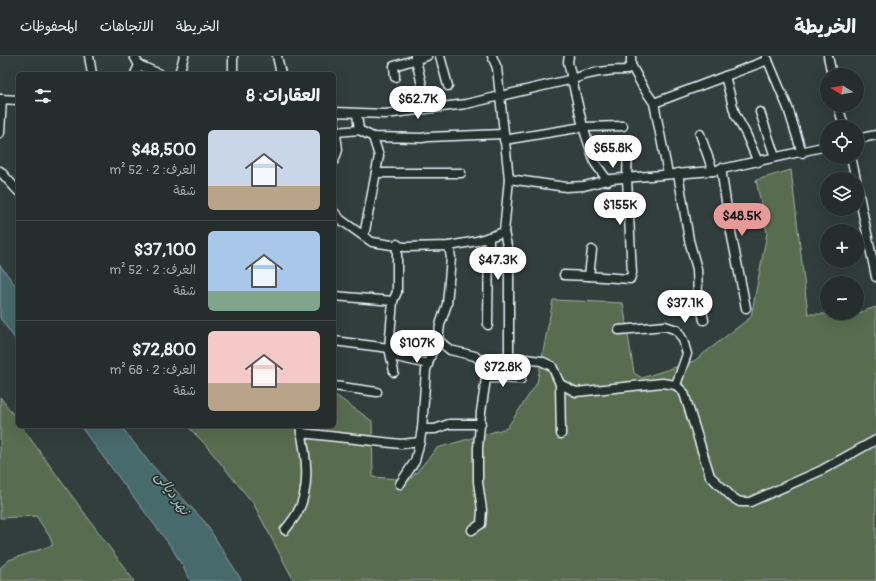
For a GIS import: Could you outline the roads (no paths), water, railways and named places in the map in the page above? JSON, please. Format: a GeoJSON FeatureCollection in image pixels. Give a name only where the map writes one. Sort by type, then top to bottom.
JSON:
{"type":"FeatureCollection","features":[{"type":"Feature","properties":{"kind":"street"},"geometry":{"type":"LineString","coordinates":[[89,56],[92,72]]}},
{"type":"Feature","properties":{"kind":"street"},"geometry":{"type":"LineString","coordinates":[[134,56],[139,65],[155,72]]}},
{"type":"Feature","properties":{"kind":"street"},"geometry":{"type":"LineString","coordinates":[[180,72],[184,56]]}},
{"type":"Feature","properties":{"kind":"street"},"geometry":{"type":"LineString","coordinates":[[233,56],[233,72]]}},
{"type":"Feature","properties":{"kind":"street"},"geometry":{"type":"LineString","coordinates":[[277,56],[281,72]]}},
{"type":"Feature","properties":{"kind":"street"},"geometry":{"type":"LineString","coordinates":[[395,77],[394,66],[416,58],[427,56]]}},
{"type":"Feature","properties":{"kind":"street"},"geometry":{"type":"LineString","coordinates":[[440,56],[448,86]]}},
{"type":"Feature","properties":{"kind":"street"},"geometry":{"type":"LineString","coordinates":[[492,56],[497,68],[503,137],[509,179],[504,232],[509,255],[510,357]]}},
{"type":"Feature","properties":{"kind":"street"},"geometry":{"type":"LineString","coordinates":[[569,56],[568,62],[583,127],[595,163],[608,181]]}},
{"type":"Feature","properties":{"kind":"street"},"geometry":{"type":"LineString","coordinates":[[631,56],[632,65],[643,87],[654,103],[668,174]]}},
{"type":"Feature","properties":{"kind":"street"},"geometry":{"type":"LineString","coordinates":[[828,56],[831,68]]}},
{"type":"Feature","properties":{"kind":"street"},"geometry":{"type":"LineString","coordinates":[[416,58],[422,86]]}},
{"type":"Feature","properties":{"kind":"street"},"geometry":{"type":"LineString","coordinates":[[654,103],[726,76],[767,58],[788,108],[802,153]]}},
{"type":"Feature","properties":{"kind":"street"},"geometry":{"type":"LineString","coordinates":[[136,72],[139,65]]}},
{"type":"Feature","properties":{"kind":"street"},"geometry":{"type":"LineString","coordinates":[[336,112],[385,114],[466,104],[572,79],[584,74],[607,70],[626,70],[632,65]]}},
{"type":"Feature","properties":{"kind":"street"},"geometry":{"type":"LineString","coordinates":[[726,76],[735,114],[746,134],[758,162]]}},
{"type":"Feature","properties":{"kind":"street"},"geometry":{"type":"LineString","coordinates":[[0,134],[1,99],[16,100]]}},
{"type":"Feature","properties":{"kind":"street"},"geometry":{"type":"LineString","coordinates":[[760,112],[775,158]]}},
{"type":"Feature","properties":{"kind":"street"},"geometry":{"type":"LineString","coordinates":[[357,114],[358,130]]}},
{"type":"Feature","properties":{"kind":"street"},"geometry":{"type":"LineString","coordinates":[[336,156],[338,150],[336,132],[358,130],[373,136],[422,138],[503,137],[583,127],[622,126]]}},
{"type":"Feature","properties":{"kind":"street"},"geometry":{"type":"LineString","coordinates":[[700,134],[717,170],[746,308]]}},
{"type":"Feature","properties":{"kind":"street"},"geometry":{"type":"LineString","coordinates":[[864,138],[876,135]]}},
{"type":"Feature","properties":{"kind":"street"},"geometry":{"type":"LineString","coordinates":[[364,236],[379,156],[373,136]]}},
{"type":"Feature","properties":{"kind":"street"},"geometry":{"type":"LineString","coordinates":[[564,275],[630,279],[632,273],[627,179],[628,144]]}},
{"type":"Feature","properties":{"kind":"street"},"geometry":{"type":"LineString","coordinates":[[509,179],[566,187],[584,186],[611,179],[627,179],[717,170],[820,148]]}},
{"type":"Feature","properties":{"kind":"street"},"geometry":{"type":"LineString","coordinates":[[0,171],[16,189]]}},
{"type":"Feature","properties":{"kind":"street"},"geometry":{"type":"LineString","coordinates":[[376,173],[461,173]]}},
{"type":"Feature","properties":{"kind":"street"},"geometry":{"type":"LineString","coordinates":[[678,173],[689,240],[697,269],[698,295],[704,320]]}},
{"type":"Feature","properties":{"kind":"street"},"geometry":{"type":"LineString","coordinates":[[336,214],[341,220],[372,242],[405,246],[449,246],[504,232]]}},
{"type":"Feature","properties":{"kind":"street"},"geometry":{"type":"LineString","coordinates":[[863,216],[876,278]]}},
{"type":"Feature","properties":{"kind":"street"},"geometry":{"type":"LineString","coordinates":[[488,324],[489,237]]}},
{"type":"Feature","properties":{"kind":"street"},"geometry":{"type":"LineString","coordinates":[[394,372],[390,352],[393,301],[397,292],[397,244]]}},
{"type":"Feature","properties":{"kind":"street"},"geometry":{"type":"LineString","coordinates":[[400,484],[415,461],[420,442],[428,364],[433,348],[438,340],[440,325],[447,304],[451,258],[449,246]]}},
{"type":"Feature","properties":{"kind":"street"},"geometry":{"type":"LineString","coordinates":[[589,276],[592,250]]}},
{"type":"Feature","properties":{"kind":"street"},"geometry":{"type":"LineString","coordinates":[[336,296],[393,301]]}},
{"type":"Feature","properties":{"kind":"street"},"geometry":{"type":"LineString","coordinates":[[619,330],[665,326],[677,330],[683,340],[687,354],[676,385]]}},
{"type":"Feature","properties":{"kind":"street"},"geometry":{"type":"LineString","coordinates":[[438,340],[450,350],[465,353],[480,360],[510,357],[541,360],[552,366],[560,384],[561,434]]}},
{"type":"Feature","properties":{"kind":"street"},"geometry":{"type":"LineString","coordinates":[[336,341],[390,352],[428,364]]}},
{"type":"Feature","properties":{"kind":"street"},"geometry":{"type":"LineString","coordinates":[[472,530],[481,524],[482,510],[478,482],[478,448],[481,412],[487,372],[480,360]]}},
{"type":"Feature","properties":{"kind":"street"},"geometry":{"type":"LineString","coordinates":[[486,378],[521,379]]}},
{"type":"Feature","properties":{"kind":"street"},"geometry":{"type":"LineString","coordinates":[[560,384],[576,392],[662,383],[676,385],[684,393],[710,476],[733,498],[740,502],[750,502],[813,474],[876,440]]}},
{"type":"Feature","properties":{"kind":"street"},"geometry":{"type":"LineString","coordinates":[[336,386],[377,392]]}},
{"type":"Feature","properties":{"kind":"street"},"geometry":{"type":"LineString","coordinates":[[422,429],[435,429],[449,424],[481,424]]}},
{"type":"Feature","properties":{"kind":"street"},"geometry":{"type":"LineString","coordinates":[[285,530],[297,514],[305,486],[306,462],[301,430],[401,444],[420,442]]}},
{"type":"Feature","properties":{"kind":"water"},"geometry":{"type":"Polygon","coordinates":[[[0,265],[16,286],[16,340],[0,318],[0,265]]]}},
{"type":"Feature","properties":{"kind":"water","name":"نهر ديالى"},"geometry":{"type":"Polygon","coordinates":[[[82,428],[123,428],[148,461],[205,522],[242,581],[191,581],[172,548],[82,428]]]}}]}
